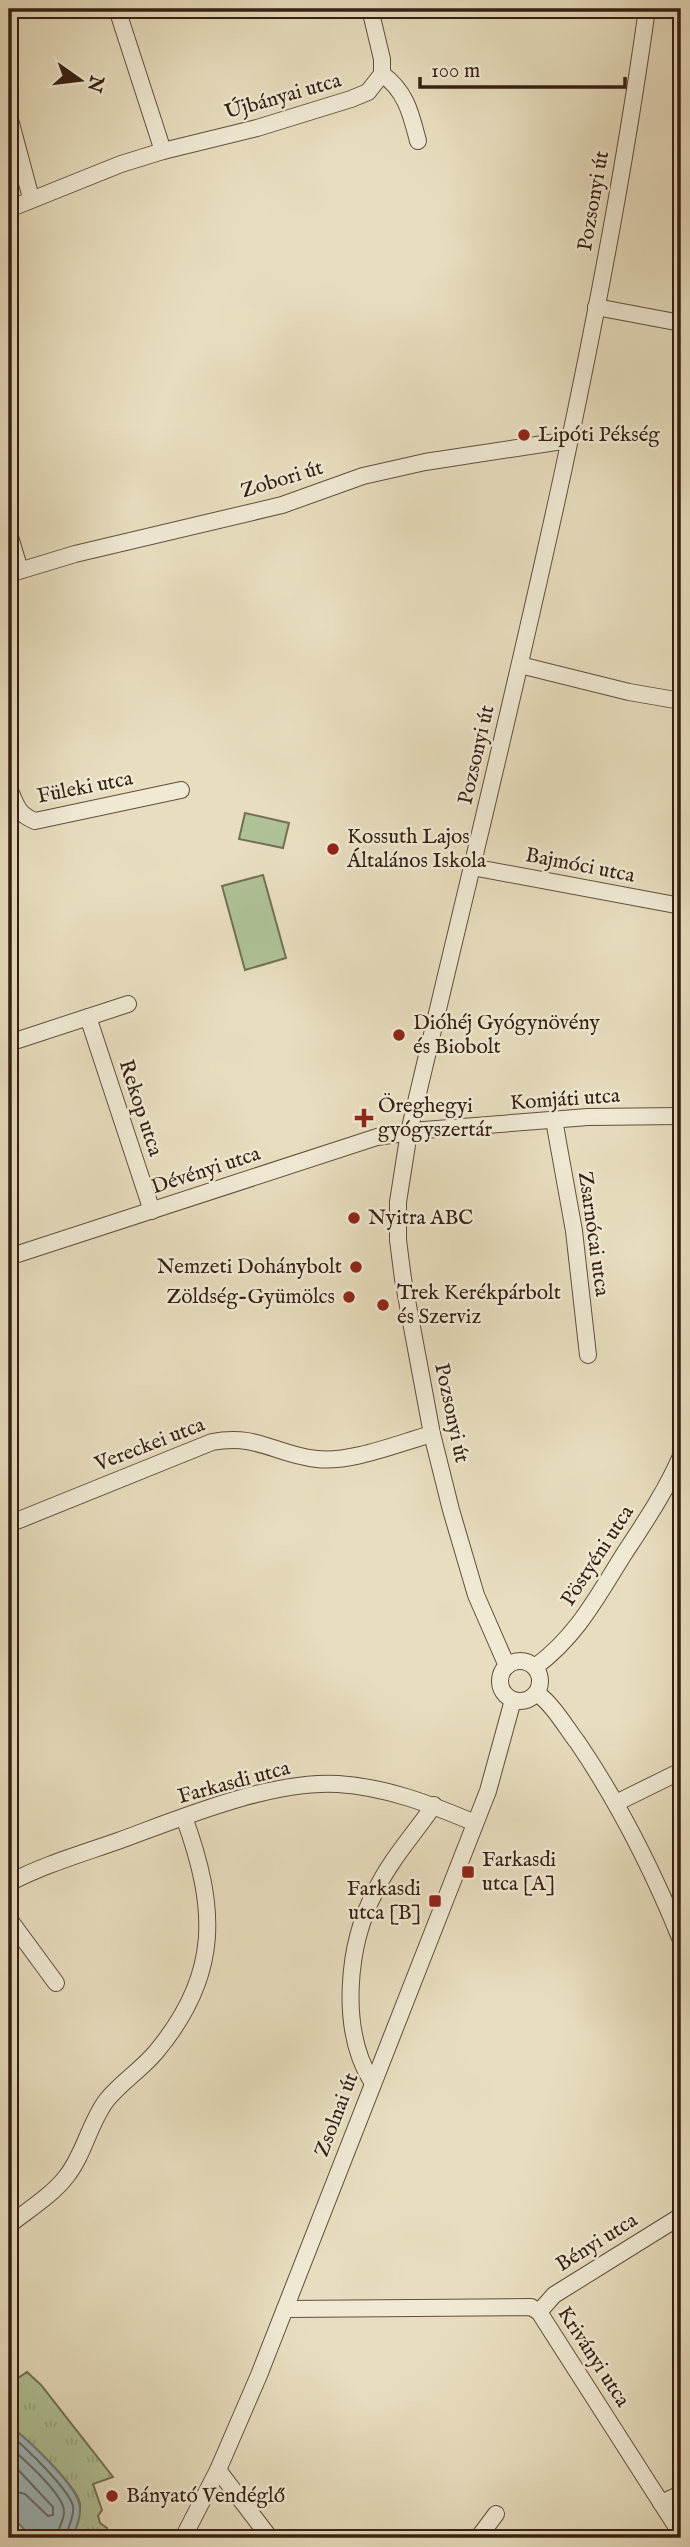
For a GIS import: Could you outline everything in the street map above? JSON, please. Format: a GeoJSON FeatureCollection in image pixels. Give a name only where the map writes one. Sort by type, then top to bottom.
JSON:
{"type":"FeatureCollection","features":[{"type":"Feature","properties":{"kind":"street"},"geometry":{"type":"LineString","coordinates":[[117,9],[163,151]]}},
{"type":"Feature","properties":{"kind":"street"},"geometry":{"type":"LineString","coordinates":[[370,9],[382,59],[382,74],[401,92],[409,106],[418,141]]}},
{"type":"Feature","properties":{"kind":"street","name":"Pozsonyi út"},"geometry":{"type":"LineString","coordinates":[[507,1666],[476,1595],[464,1559],[432,1434],[398,1240],[400,1180],[409,1132],[520,666],[569,440],[618,187],[647,9]]}},
{"type":"Feature","properties":{"kind":"street","name":"Újbányai utca"},"geometry":{"type":"LineString","coordinates":[[9,209],[121,164],[257,128],[351,99],[368,92],[382,74]]}},
{"type":"Feature","properties":{"kind":"street"},"geometry":{"type":"LineString","coordinates":[[9,116],[31,198]]}},
{"type":"Feature","properties":{"kind":"street"},"geometry":{"type":"LineString","coordinates":[[596,307],[681,323]]}},
{"type":"Feature","properties":{"kind":"street","name":"Zobori út"},"geometry":{"type":"LineString","coordinates":[[14,572],[75,554],[282,505],[373,474],[425,462],[569,440]]}},
{"type":"Feature","properties":{"kind":"street"},"geometry":{"type":"LineString","coordinates":[[9,534],[14,572]]}},
{"type":"Feature","properties":{"kind":"street"},"geometry":{"type":"LineString","coordinates":[[520,666],[629,692],[681,701]]}},
{"type":"Feature","properties":{"kind":"street","name":"Füleki utca"},"geometry":{"type":"LineString","coordinates":[[9,791],[17,810],[24,817],[35,821],[181,790]]}},
{"type":"Feature","properties":{"kind":"street","name":"Bajmóci utca"},"geometry":{"type":"LineString","coordinates":[[472,867],[681,906]]}},
{"type":"Feature","properties":{"kind":"street"},"geometry":{"type":"LineString","coordinates":[[9,1043],[128,1004]]}},
{"type":"Feature","properties":{"kind":"street","name":"Rekop utca"},"geometry":{"type":"LineString","coordinates":[[88,1017],[152,1211]]}},
{"type":"Feature","properties":{"kind":"street","name":"Komjáti utca"},"geometry":{"type":"LineString","coordinates":[[409,1132],[588,1117],[681,1116]]}},
{"type":"Feature","properties":{"kind":"street","name":"Zsarnócai utca"},"geometry":{"type":"LineString","coordinates":[[554,1120],[574,1231],[588,1355]]}},
{"type":"Feature","properties":{"kind":"street","name":"Dévényi utca"},"geometry":{"type":"LineString","coordinates":[[18,1254],[377,1137],[409,1132]]}},
{"type":"Feature","properties":{"kind":"street","name":"Vereckei utca"},"geometry":{"type":"LineString","coordinates":[[9,1524],[212,1442],[227,1439],[259,1442],[319,1460],[372,1451],[432,1434]]}},
{"type":"Feature","properties":{"kind":"street","name":"Pöstyéni utca"},"geometry":{"type":"LineString","coordinates":[[535,1667],[557,1650],[582,1621],[662,1495],[681,1456]]}},
{"type":"Feature","properties":{"kind":"street"},"geometry":{"type":"LineString","coordinates":[[517,1661],[530,1663],[535,1667],[541,1679],[537,1693],[526,1700],[513,1700],[504,1693],[500,1682],[507,1666],[517,1661]]}},
{"type":"Feature","properties":{"kind":"street"},"geometry":{"type":"LineString","coordinates":[[537,1693],[558,1716],[616,1803],[651,1870],[681,1940]]}},
{"type":"Feature","properties":{"kind":"street","name":"Zsolnai út"},"geometry":{"type":"LineString","coordinates":[[183,2538],[218,2470],[285,2309],[496,1769],[513,1700]]}},
{"type":"Feature","properties":{"kind":"street"},"geometry":{"type":"LineString","coordinates":[[616,1803],[681,1771]]}},
{"type":"Feature","properties":{"kind":"street","name":"Farkasdi utca"},"geometry":{"type":"LineString","coordinates":[[9,1883],[49,1865],[184,1817],[266,1792],[316,1784],[363,1787],[400,1794],[475,1823]]}},
{"type":"Feature","properties":{"kind":"street"},"geometry":{"type":"LineString","coordinates":[[372,2082],[362,2067],[352,2022],[353,1977],[358,1937],[376,1889],[390,1865],[434,1805]]}},
{"type":"Feature","properties":{"kind":"street"},"geometry":{"type":"LineString","coordinates":[[9,2225],[67,2176],[106,2102],[154,2055],[183,2014],[194,1993],[206,1950],[209,1915],[204,1877],[184,1817]]}},
{"type":"Feature","properties":{"kind":"street"},"geometry":{"type":"LineString","coordinates":[[9,1919],[56,1983]]}},
{"type":"Feature","properties":{"kind":"street","name":"Bényi utca"},"geometry":{"type":"LineString","coordinates":[[538,2312],[554,2295],[681,2216]]}},
{"type":"Feature","properties":{"kind":"street","name":"Kriványi utca"},"geometry":{"type":"LineString","coordinates":[[285,2309],[531,2308],[538,2312],[681,2534]]}},
{"type":"Feature","properties":{"kind":"street"},"geometry":{"type":"LineString","coordinates":[[218,2470],[270,2538]]}},
{"type":"Feature","properties":{"kind":"street"},"geometry":{"type":"LineString","coordinates":[[661,2503],[681,2494]]}},
{"type":"Feature","properties":{"kind":"street"},"geometry":{"type":"LineString","coordinates":[[478,2538],[496,2514]]}},
{"type":"Feature","properties":{"kind":"green space"},"geometry":{"type":"Polygon","coordinates":[[[245,813],[289,823],[283,848],[239,839],[245,813]]]}},
{"type":"Feature","properties":{"kind":"green space"},"geometry":{"type":"Polygon","coordinates":[[[263,875],[286,958],[245,970],[222,886],[263,875]]]}},
{"type":"Feature","properties":{"kind":"green space"},"geometry":{"type":"Polygon","coordinates":[[[27,2372],[41,2385],[113,2477],[93,2484],[102,2510],[98,2516],[100,2523],[107,2528],[107,2537],[117,2538],[70,2538],[80,2512],[77,2496],[49,2462],[9,2426],[9,2384],[27,2372]]]}},
{"type":"Feature","properties":{"kind":"water"},"geometry":{"type":"Polygon","coordinates":[[[9,2426],[48,2461],[75,2494],[80,2507],[79,2517],[70,2538],[32,2538],[9,2513],[9,2426]]]}},
{"type":"Feature","properties":{"kind":"place","name":"Lipóti Pékség"},"geometry":{"type":"Point","coordinates":[524,435]}},
{"type":"Feature","properties":{"kind":"place","name":"Kossuth Lajos Általános Iskola"},"geometry":{"type":"Point","coordinates":[333,849]}},
{"type":"Feature","properties":{"kind":"place","name":"Dióhéj Gyógynövény és Biobolt"},"geometry":{"type":"Point","coordinates":[399,1035]}},
{"type":"Feature","properties":{"kind":"place","name":"Öreghegyi gyógyszertár"},"geometry":{"type":"Point","coordinates":[364,1118]}},
{"type":"Feature","properties":{"kind":"place","name":"Nyitra ABC"},"geometry":{"type":"Point","coordinates":[354,1218]}},
{"type":"Feature","properties":{"kind":"place","name":"Nemzeti Dohánybolt"},"geometry":{"type":"Point","coordinates":[356,1267]}},
{"type":"Feature","properties":{"kind":"place","name":"Zöldség-Gyümölcs"},"geometry":{"type":"Point","coordinates":[349,1297]}},
{"type":"Feature","properties":{"kind":"place","name":"Trek Kerékpárbolt és Szerviz"},"geometry":{"type":"Point","coordinates":[383,1305]}},
{"type":"Feature","properties":{"kind":"place","name":"Farkasdi utca [A]"},"geometry":{"type":"Point","coordinates":[468,1872]}},
{"type":"Feature","properties":{"kind":"place","name":"Farkasdi utca [B]"},"geometry":{"type":"Point","coordinates":[435,1901]}},
{"type":"Feature","properties":{"kind":"place","name":"Bányató Vendéglő"},"geometry":{"type":"Point","coordinates":[112,2496]}}]}
